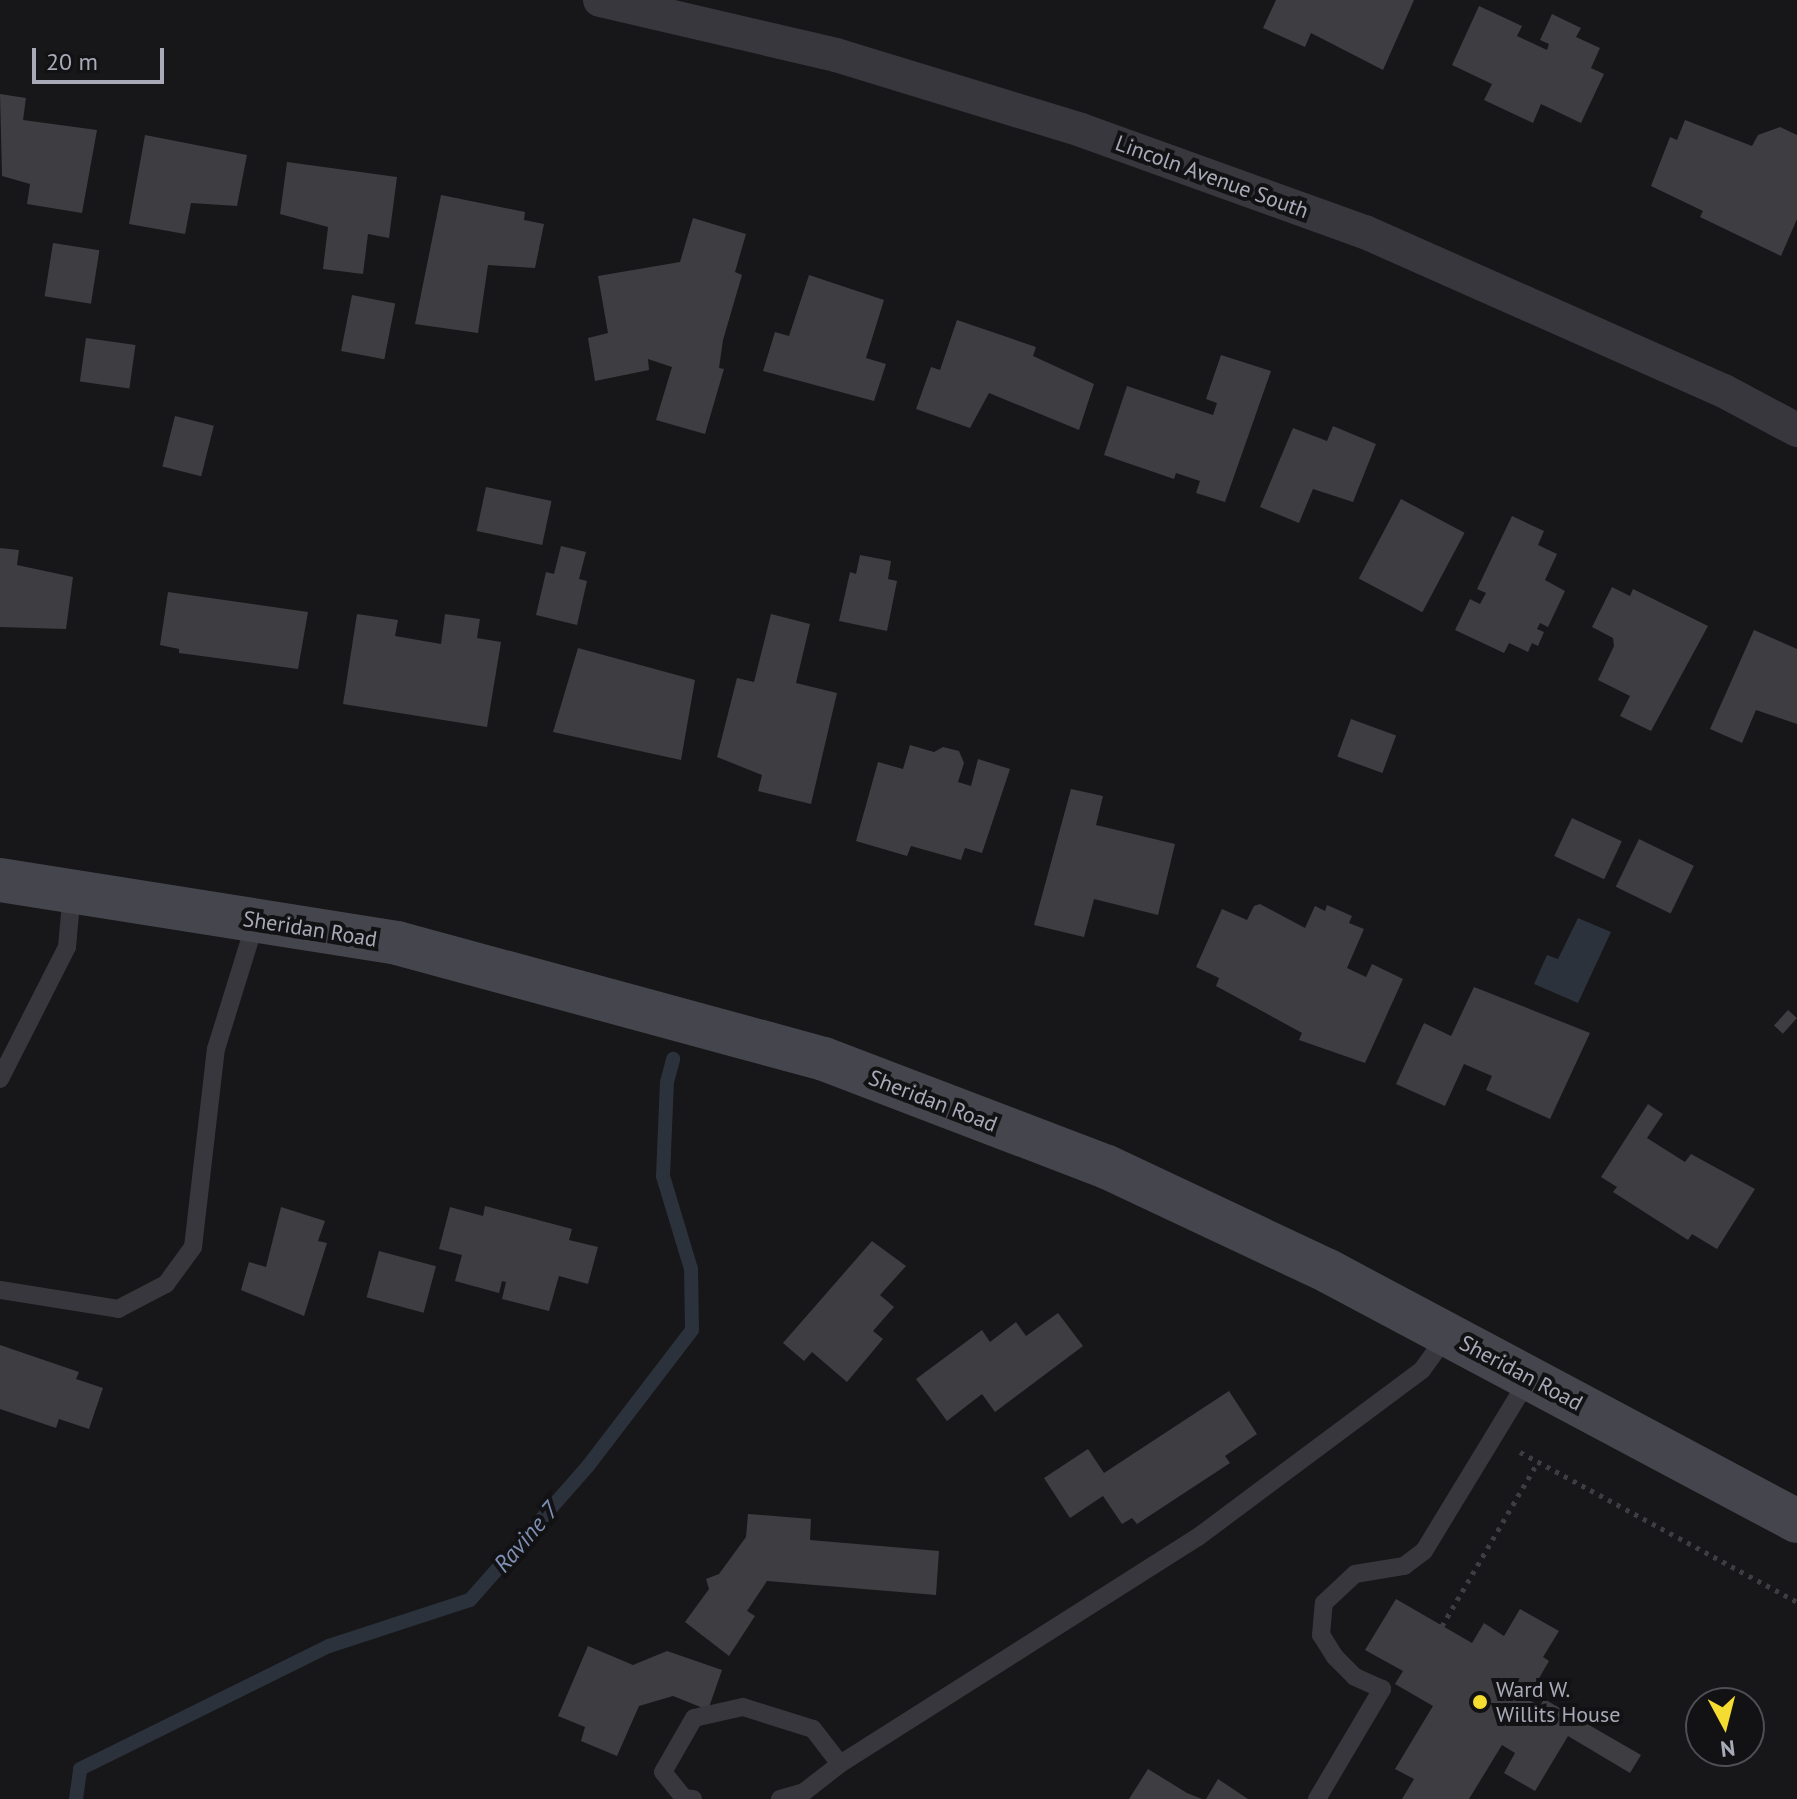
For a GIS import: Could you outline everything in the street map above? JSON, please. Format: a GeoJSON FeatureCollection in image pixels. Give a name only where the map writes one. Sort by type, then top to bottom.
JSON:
{"type":"FeatureCollection","features":[{"type":"Feature","properties":{"kind":"street","name":"Lincoln Avenue South"},"geometry":{"type":"LineString","coordinates":[[600,0],[836,55],[1081,130],[1365,232],[1724,391],[1797,430]]}},
{"type":"Feature","properties":{"kind":"street","name":"Sheridan Road"},"geometry":{"type":"LineString","coordinates":[[0,880],[397,943],[824,1059],[1107,1167],[1328,1271],[1797,1521]]}},
{"type":"Feature","properties":{"kind":"lane"},"geometry":{"type":"LineString","coordinates":[[0,1079],[67,947],[72,891]]}},
{"type":"Feature","properties":{"kind":"lane"},"geometry":{"type":"LineString","coordinates":[[0,1290],[118,1309],[166,1284],[193,1247],[216,1049],[256,920]]}},
{"type":"Feature","properties":{"kind":"lane"},"geometry":{"type":"LineString","coordinates":[[780,1799],[804,1792],[840,1764],[1198,1537],[1422,1370],[1448,1334]]}},
{"type":"Feature","properties":{"kind":"lane"},"geometry":{"type":"LineString","coordinates":[[1317,1799],[1382,1689],[1355,1677],[1335,1657],[1321,1635],[1324,1603],[1355,1574],[1404,1566],[1424,1551],[1529,1378]]}},
{"type":"Feature","properties":{"kind":"lane"},"geometry":{"type":"LineString","coordinates":[[693,1799],[684,1798],[663,1772],[694,1718],[743,1707],[813,1729],[840,1764]]}},
{"type":"Feature","properties":{"kind":"path"},"geometry":{"type":"LineString","coordinates":[[1493,1438],[1797,1602]]}},
{"type":"Feature","properties":{"kind":"path"},"geometry":{"type":"LineString","coordinates":[[1442,1626],[1538,1462]]}},
{"type":"Feature","properties":{"kind":"shaded area"},"geometry":{"type":"Polygon","coordinates":[[[1578,918],[1611,932],[1578,1003],[1534,984],[1547,955],[1558,959],[1578,918]]]}},
{"type":"Feature","properties":{"kind":"building"},"geometry":{"type":"Polygon","coordinates":[[[1276,0],[1414,0],[1383,70],[1311,33],[1305,47],[1263,28],[1276,0]]]}},
{"type":"Feature","properties":{"kind":"building"},"geometry":{"type":"Polygon","coordinates":[[[1479,6],[1522,26],[1517,36],[1547,50],[1549,44],[1540,40],[1552,14],[1581,28],[1576,37],[1600,48],[1591,68],[1604,74],[1581,123],[1541,104],[1533,123],[1484,100],[1492,84],[1452,65],[1479,6]]]}},
{"type":"Feature","properties":{"kind":"building"},"geometry":{"type":"Polygon","coordinates":[[[0,94],[26,98],[23,120],[97,130],[82,213],[27,204],[30,184],[2,176],[0,94]]]}},
{"type":"Feature","properties":{"kind":"building"},"geometry":{"type":"Polygon","coordinates":[[[1685,120],[1752,146],[1758,135],[1780,127],[1797,135],[1797,219],[1781,256],[1700,217],[1703,211],[1651,186],[1670,137],[1677,140],[1685,120]]]}},
{"type":"Feature","properties":{"kind":"building"},"geometry":{"type":"Polygon","coordinates":[[[145,135],[247,155],[237,206],[191,203],[185,234],[129,224],[145,135]]]}},
{"type":"Feature","properties":{"kind":"building"},"geometry":{"type":"Polygon","coordinates":[[[287,162],[397,177],[389,238],[368,234],[363,274],[323,269],[328,227],[280,214],[287,162]]]}},
{"type":"Feature","properties":{"kind":"building"},"geometry":{"type":"Polygon","coordinates":[[[441,195],[525,212],[524,220],[544,224],[535,268],[488,265],[478,333],[415,324],[441,195]]]}},
{"type":"Feature","properties":{"kind":"building"},"geometry":{"type":"Polygon","coordinates":[[[693,218],[746,234],[735,272],[742,275],[723,340],[719,368],[724,369],[705,434],[656,420],[672,367],[648,359],[649,370],[595,381],[588,338],[608,333],[598,276],[680,262],[693,218]]]}},
{"type":"Feature","properties":{"kind":"building"},"geometry":{"type":"Polygon","coordinates":[[[53,243],[99,250],[91,304],[45,296],[53,243]]]}},
{"type":"Feature","properties":{"kind":"building"},"geometry":{"type":"Polygon","coordinates":[[[809,275],[884,300],[866,358],[886,364],[874,401],[763,371],[775,332],[789,336],[809,275]]]}},
{"type":"Feature","properties":{"kind":"building"},"geometry":{"type":"Polygon","coordinates":[[[352,295],[395,303],[384,359],[341,351],[352,295]]]}},
{"type":"Feature","properties":{"kind":"building"},"geometry":{"type":"Polygon","coordinates":[[[957,320],[1036,347],[1033,356],[1094,384],[1079,430],[989,393],[970,428],[916,409],[931,367],[940,370],[957,320]]]}},
{"type":"Feature","properties":{"kind":"building"},"geometry":{"type":"Polygon","coordinates":[[[86,338],[136,345],[129,389],[80,382],[86,338]]]}},
{"type":"Feature","properties":{"kind":"building"},"geometry":{"type":"Polygon","coordinates":[[[1221,355],[1271,371],[1225,502],[1196,493],[1200,481],[1176,473],[1174,479],[1104,455],[1127,386],[1213,415],[1217,403],[1206,399],[1221,355]]]}},
{"type":"Feature","properties":{"kind":"building"},"geometry":{"type":"Polygon","coordinates":[[[175,416],[214,426],[201,476],[162,466],[175,416]]]}},
{"type":"Feature","properties":{"kind":"building"},"geometry":{"type":"Polygon","coordinates":[[[1333,426],[1376,444],[1353,502],[1313,489],[1299,523],[1260,507],[1293,428],[1327,441],[1333,426]]]}},
{"type":"Feature","properties":{"kind":"building"},"geometry":{"type":"Polygon","coordinates":[[[486,487],[552,501],[542,545],[477,531],[486,487]]]}},
{"type":"Feature","properties":{"kind":"building"},"geometry":{"type":"Polygon","coordinates":[[[1401,499],[1465,533],[1422,612],[1359,578],[1401,499]]]}},
{"type":"Feature","properties":{"kind":"building"},"geometry":{"type":"Polygon","coordinates":[[[1512,516],[1544,531],[1538,545],[1557,554],[1545,580],[1565,591],[1548,627],[1540,623],[1537,629],[1544,632],[1538,646],[1532,643],[1528,652],[1509,643],[1504,653],[1455,630],[1470,599],[1480,604],[1486,593],[1477,589],[1512,516]]]}},
{"type":"Feature","properties":{"kind":"building"},"geometry":{"type":"Polygon","coordinates":[[[561,546],[586,552],[579,579],[587,581],[577,625],[536,615],[546,572],[554,574],[561,546]]]}},
{"type":"Feature","properties":{"kind":"building"},"geometry":{"type":"Polygon","coordinates":[[[0,548],[19,550],[17,565],[73,577],[66,629],[0,627],[0,548]]]}},
{"type":"Feature","properties":{"kind":"building"},"geometry":{"type":"Polygon","coordinates":[[[860,555],[891,561],[888,579],[897,581],[887,631],[839,621],[850,572],[856,574],[860,555]]]}},
{"type":"Feature","properties":{"kind":"building"},"geometry":{"type":"Polygon","coordinates":[[[1612,587],[1630,596],[1633,589],[1708,626],[1651,731],[1620,716],[1630,696],[1598,680],[1614,646],[1613,638],[1592,627],[1612,587]]]}},
{"type":"Feature","properties":{"kind":"building"},"geometry":{"type":"Polygon","coordinates":[[[168,592],[308,612],[298,669],[179,653],[179,649],[160,645],[168,592]]]}},
{"type":"Feature","properties":{"kind":"building"},"geometry":{"type":"Polygon","coordinates":[[[357,614],[398,620],[395,636],[441,644],[445,614],[480,619],[477,638],[501,642],[487,727],[343,704],[357,614]]]}},
{"type":"Feature","properties":{"kind":"building"},"geometry":{"type":"Polygon","coordinates":[[[771,614],[810,624],[796,683],[837,693],[811,804],[758,791],[762,775],[717,757],[737,678],[754,682],[771,614]]]}},
{"type":"Feature","properties":{"kind":"building"},"geometry":{"type":"Polygon","coordinates":[[[1754,630],[1797,649],[1797,724],[1756,710],[1742,743],[1710,729],[1754,630]]]}},
{"type":"Feature","properties":{"kind":"building"},"geometry":{"type":"Polygon","coordinates":[[[578,648],[695,680],[681,760],[553,732],[578,648]]]}},
{"type":"Feature","properties":{"kind":"building"},"geometry":{"type":"Polygon","coordinates":[[[1351,719],[1396,735],[1382,773],[1337,757],[1351,719]]]}},
{"type":"Feature","properties":{"kind":"building"},"geometry":{"type":"Polygon","coordinates":[[[910,745],[934,752],[943,747],[959,751],[964,763],[958,782],[971,786],[978,759],[1010,769],[982,853],[965,848],[961,860],[911,846],[907,856],[856,841],[878,762],[903,769],[910,745]]]}},
{"type":"Feature","properties":{"kind":"building"},"geometry":{"type":"Polygon","coordinates":[[[1071,789],[1103,796],[1096,825],[1175,844],[1158,915],[1094,899],[1084,937],[1034,925],[1071,789]]]}},
{"type":"Feature","properties":{"kind":"building"},"geometry":{"type":"Polygon","coordinates":[[[1572,818],[1622,841],[1604,879],[1554,856],[1572,818]]]}},
{"type":"Feature","properties":{"kind":"building"},"geometry":{"type":"Polygon","coordinates":[[[1639,839],[1694,866],[1671,913],[1616,887],[1639,839]]]}},
{"type":"Feature","properties":{"kind":"building"},"geometry":{"type":"Polygon","coordinates":[[[1260,904],[1305,928],[1315,906],[1325,911],[1327,905],[1352,916],[1349,923],[1364,929],[1347,968],[1366,977],[1372,964],[1403,979],[1365,1063],[1299,1040],[1302,1033],[1216,986],[1219,978],[1196,967],[1222,909],[1247,920],[1254,906],[1260,904]]]}},
{"type":"Feature","properties":{"kind":"building"},"geometry":{"type":"Polygon","coordinates":[[[1474,987],[1590,1033],[1550,1119],[1486,1090],[1492,1076],[1464,1064],[1445,1106],[1396,1084],[1424,1023],[1451,1036],[1474,987]]]}},
{"type":"Feature","properties":{"kind":"building"},"geometry":{"type":"Polygon","coordinates":[[[1788,1010],[1797,1018],[1783,1034],[1774,1026],[1788,1010]]]}},
{"type":"Feature","properties":{"kind":"building"},"geometry":{"type":"Polygon","coordinates":[[[1648,1104],[1663,1114],[1647,1138],[1685,1162],[1691,1154],[1755,1189],[1717,1249],[1692,1234],[1688,1240],[1613,1192],[1617,1187],[1601,1177],[1648,1104]]]}},
{"type":"Feature","properties":{"kind":"building"},"geometry":{"type":"Polygon","coordinates":[[[485,1206],[572,1229],[569,1240],[598,1247],[588,1284],[559,1276],[549,1311],[502,1299],[506,1282],[502,1281],[499,1293],[455,1281],[462,1255],[439,1249],[450,1207],[483,1216],[485,1206]]]}},
{"type":"Feature","properties":{"kind":"building"},"geometry":{"type":"Polygon","coordinates":[[[281,1207],[325,1221],[318,1241],[327,1243],[304,1316],[241,1290],[249,1262],[266,1267],[281,1207]]]}},
{"type":"Feature","properties":{"kind":"building"},"geometry":{"type":"Polygon","coordinates":[[[872,1241],[906,1266],[880,1295],[894,1307],[873,1331],[883,1339],[847,1382],[812,1352],[804,1361],[783,1343],[872,1241]]]}},
{"type":"Feature","properties":{"kind":"building"},"geometry":{"type":"Polygon","coordinates":[[[379,1251],[436,1266],[424,1313],[367,1297],[379,1251]]]}},
{"type":"Feature","properties":{"kind":"building"},"geometry":{"type":"Polygon","coordinates":[[[1058,1313],[1083,1346],[995,1412],[982,1394],[947,1421],[916,1379],[982,1330],[990,1342],[1016,1322],[1026,1336],[1058,1313]]]}},
{"type":"Feature","properties":{"kind":"building"},"geometry":{"type":"Polygon","coordinates":[[[0,1345],[79,1372],[76,1379],[103,1388],[89,1429],[59,1419],[56,1428],[0,1409],[0,1345]]]}},
{"type":"Feature","properties":{"kind":"building"},"geometry":{"type":"Polygon","coordinates":[[[1229,1391],[1257,1434],[1225,1456],[1230,1463],[1137,1524],[1132,1518],[1122,1524],[1103,1496],[1070,1518],[1044,1478],[1088,1449],[1104,1473],[1229,1391]]]}},
{"type":"Feature","properties":{"kind":"building"},"geometry":{"type":"Polygon","coordinates":[[[748,1514],[811,1519],[810,1540],[939,1551],[936,1595],[767,1581],[747,1611],[755,1616],[729,1656],[685,1622],[709,1589],[706,1579],[719,1574],[746,1537],[748,1514]]]}},
{"type":"Feature","properties":{"kind":"building","name":"Ward W. Willits House"},"geometry":{"type":"Polygon","coordinates":[[[1396,1599],[1472,1643],[1484,1623],[1504,1636],[1520,1609],[1559,1631],[1543,1657],[1549,1661],[1527,1699],[1540,1706],[1544,1699],[1641,1755],[1630,1773],[1568,1736],[1535,1791],[1504,1773],[1515,1753],[1502,1745],[1469,1799],[1402,1799],[1414,1779],[1395,1769],[1433,1706],[1395,1684],[1403,1671],[1365,1650],[1396,1599]]]}},
{"type":"Feature","properties":{"kind":"building"},"geometry":{"type":"Polygon","coordinates":[[[588,1646],[633,1665],[667,1651],[722,1670],[708,1710],[673,1696],[639,1706],[617,1756],[581,1741],[585,1727],[558,1716],[588,1646]]]}},
{"type":"Feature","properties":{"kind":"building"},"geometry":{"type":"Polygon","coordinates":[[[1148,1769],[1187,1793],[1202,1799],[1129,1799],[1148,1769]]]}},
{"type":"Feature","properties":{"kind":"building"},"geometry":{"type":"Polygon","coordinates":[[[1218,1779],[1248,1799],[1206,1799],[1218,1779]]]}},
{"type":"Feature","properties":{"kind":"waterway","name":"Ravine 7"},"geometry":{"type":"LineString","coordinates":[[76,1799],[80,1769],[329,1646],[470,1600],[588,1466],[692,1330],[691,1269],[663,1176],[667,1082],[673,1059]]}},
{"type":"Feature","properties":{"kind":"place","name":"Ward W. Willits House"},"geometry":{"type":"Point","coordinates":[1480,1702]}}]}
